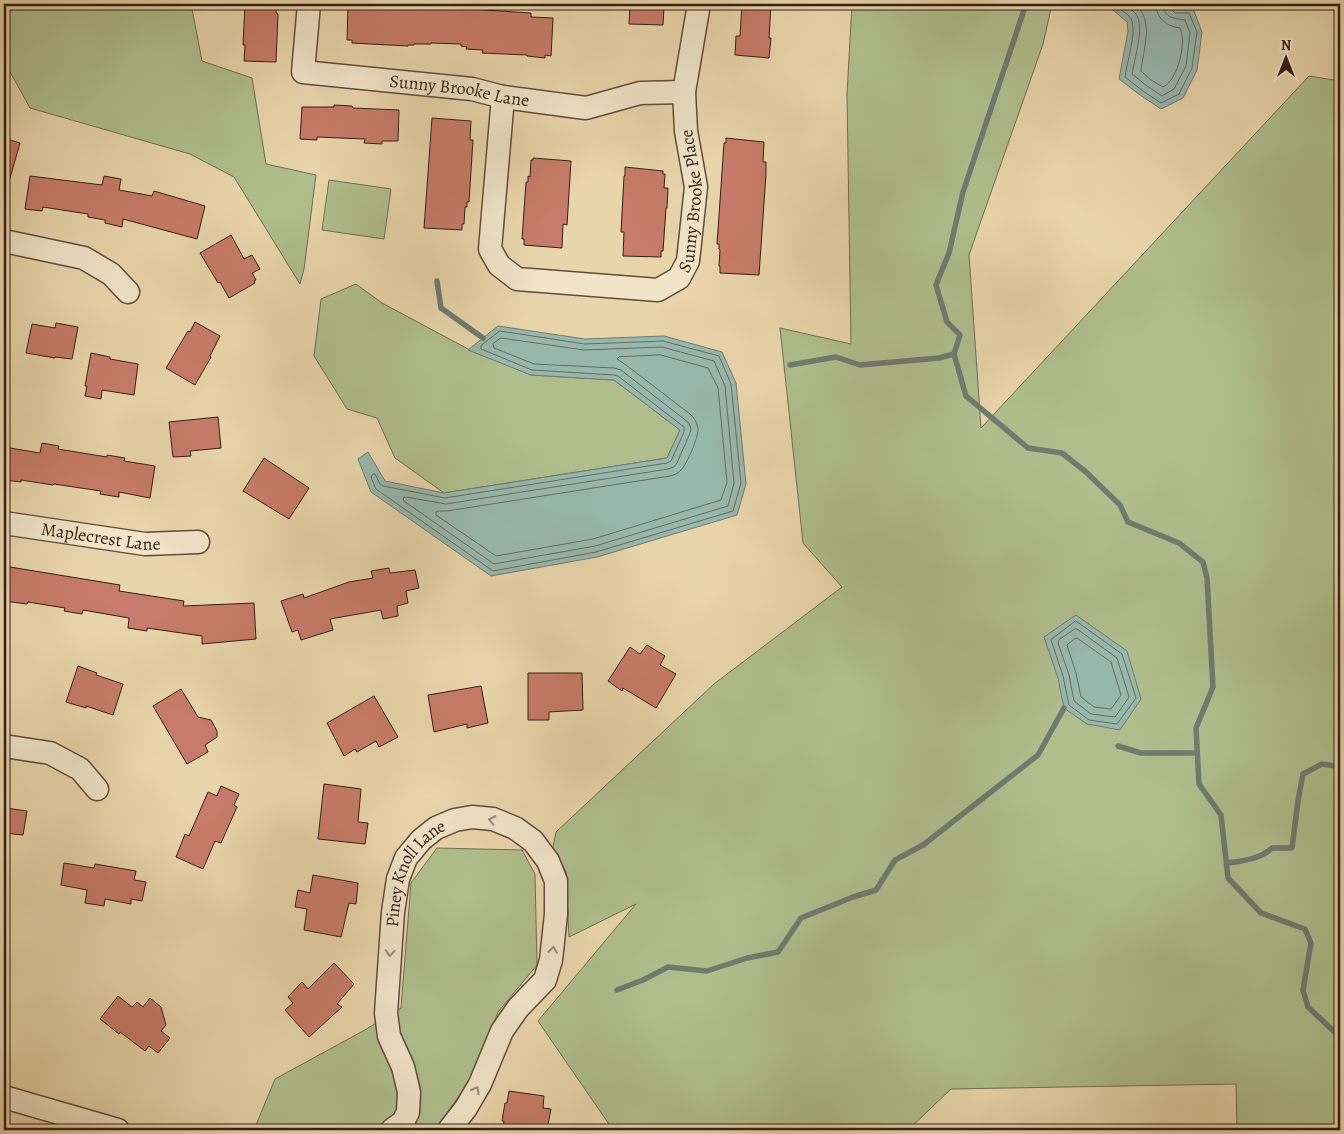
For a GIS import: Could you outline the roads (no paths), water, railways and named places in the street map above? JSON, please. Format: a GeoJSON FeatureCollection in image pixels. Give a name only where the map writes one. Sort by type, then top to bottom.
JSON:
{"type":"FeatureCollection","features":[{"type":"Feature","properties":{"kind":"street","name":"Sunny Brooke Lane"},"geometry":{"type":"LineString","coordinates":[[309,4],[304,72],[472,89],[503,97],[586,108],[640,93],[684,92]]}},
{"type":"Feature","properties":{"kind":"street","name":"Sunny Brooke Place"},"geometry":{"type":"LineString","coordinates":[[503,97],[490,249],[499,265],[517,279],[658,290],[679,278],[688,261],[696,187],[686,131],[684,92],[698,4]]}},
{"type":"Feature","properties":{"kind":"street"},"geometry":{"type":"LineString","coordinates":[[4,241],[84,258],[111,274],[128,292]]}},
{"type":"Feature","properties":{"kind":"street","name":"Maplecrest Lane"},"geometry":{"type":"LineString","coordinates":[[4,523],[145,544],[198,542]]}},
{"type":"Feature","properties":{"kind":"street"},"geometry":{"type":"LineString","coordinates":[[4,746],[50,752],[80,769],[97,789]]}},
{"type":"Feature","properties":{"kind":"street","name":"Piney Knoll Lane"},"geometry":{"type":"LineString","coordinates":[[392,1130],[402,1122],[408,1112],[408,1092],[403,1067],[389,1036],[386,1013],[393,912],[398,879],[406,858],[421,840],[436,828],[455,820],[472,817],[493,819],[515,828],[534,841],[548,861],[556,881],[556,914],[551,960],[545,980],[518,1008],[502,1031],[480,1084],[466,1108],[449,1130]]}},
{"type":"Feature","properties":{"kind":"street"},"geometry":{"type":"LineString","coordinates":[[4,1097],[118,1130]]}},
{"type":"Feature","properties":{"kind":"water"},"geometry":{"type":"Polygon","coordinates":[[[1112,4],[1173,4],[1177,8],[1192,6],[1202,32],[1197,70],[1183,98],[1161,109],[1119,79],[1128,31],[1127,22],[1113,10],[1112,4]]]}},
{"type":"Feature","properties":{"kind":"water"},"geometry":{"type":"Polygon","coordinates":[[[498,326],[585,339],[664,336],[722,352],[736,383],[746,484],[737,515],[597,557],[491,576],[371,492],[358,459],[368,452],[385,481],[444,493],[667,458],[680,430],[614,380],[531,375],[468,350],[498,326]]]}},
{"type":"Feature","properties":{"kind":"water"},"geometry":{"type":"Polygon","coordinates":[[[1076,615],[1127,651],[1141,699],[1120,730],[1087,724],[1064,708],[1058,678],[1044,637],[1076,615]]]}},
{"type":"Feature","properties":{"kind":"waterway"},"geometry":{"type":"LineString","coordinates":[[1026,4],[963,192],[949,253],[936,285],[947,322],[960,335],[954,354],[966,396],[1028,448],[1062,453],[1086,472],[1120,505],[1128,522],[1179,543],[1203,562],[1207,578],[1213,687],[1196,728],[1199,784],[1221,815],[1228,878],[1261,913],[1305,929],[1311,943],[1303,990],[1308,1007],[1340,1037]]}},
{"type":"Feature","properties":{"kind":"waterway"},"geometry":{"type":"LineString","coordinates":[[437,281],[441,308],[483,338]]}},
{"type":"Feature","properties":{"kind":"waterway"},"geometry":{"type":"LineString","coordinates":[[790,365],[836,357],[860,365],[939,358],[954,354]]}},
{"type":"Feature","properties":{"kind":"waterway"},"geometry":{"type":"LineString","coordinates":[[617,990],[643,980],[668,967],[707,971],[747,958],[778,952],[801,918],[876,890],[895,860],[923,845],[1038,755],[1064,708]]}},
{"type":"Feature","properties":{"kind":"waterway"},"geometry":{"type":"LineString","coordinates":[[1118,746],[1141,753],[1197,753]]}},
{"type":"Feature","properties":{"kind":"waterway"},"geometry":{"type":"LineString","coordinates":[[1227,863],[1257,857],[1272,848],[1292,848],[1303,774],[1322,764],[1336,766],[1340,762]]}}]}
